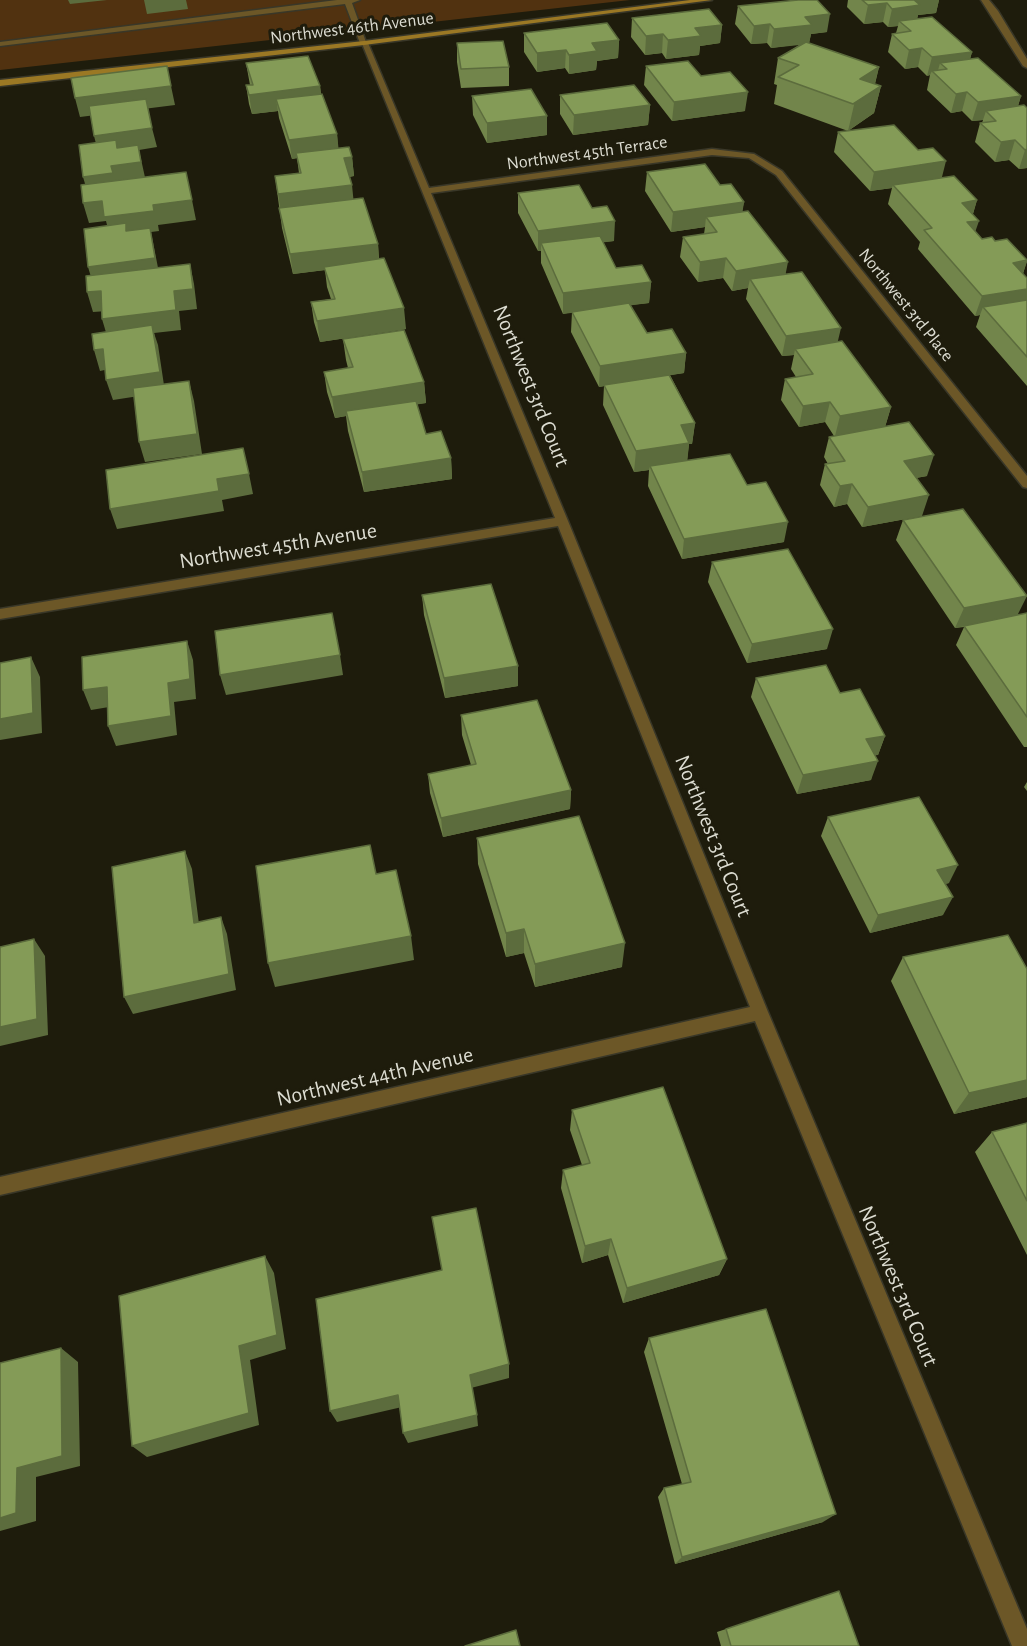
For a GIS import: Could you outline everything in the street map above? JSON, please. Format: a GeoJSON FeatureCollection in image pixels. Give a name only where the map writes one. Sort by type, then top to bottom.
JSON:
{"type":"FeatureCollection","features":[{"type":"Feature","properties":{"kind":"street","name":"Northwest 3rd Court"},"geometry":{"type":"LineString","coordinates":[[350,0],[364,43],[562,521],[760,1012],[1023,1646]]}},
{"type":"Feature","properties":{"kind":"street"},"geometry":{"type":"LineString","coordinates":[[0,44],[350,0]]}},
{"type":"Feature","properties":{"kind":"street","name":"Northwest 46th Avenue"},"geometry":{"type":"LineString","coordinates":[[0,83],[364,43],[708,0]]}},
{"type":"Feature","properties":{"kind":"street"},"geometry":{"type":"LineString","coordinates":[[985,0],[1027,66]]}},
{"type":"Feature","properties":{"kind":"street","name":"Northwest 45th Terrace"},"geometry":{"type":"LineString","coordinates":[[427,191],[712,152],[751,156]]}},
{"type":"Feature","properties":{"kind":"street","name":"Northwest 3rd Place"},"geometry":{"type":"LineString","coordinates":[[751,156],[779,173],[1027,484]]}},
{"type":"Feature","properties":{"kind":"street","name":"Northwest 45th Avenue"},"geometry":{"type":"LineString","coordinates":[[0,614],[562,521]]}},
{"type":"Feature","properties":{"kind":"street","name":"Northwest 44th Avenue"},"geometry":{"type":"LineString","coordinates":[[0,1186],[760,1012]]}},
{"type":"Feature","properties":{"kind":"shaded area"},"geometry":{"type":"Polygon","coordinates":[[[0,0],[630,0],[0,70],[0,0]]]}},
{"type":"Feature","properties":{"kind":"building"},"geometry":{"type":"Polygon","coordinates":[[[817,0],[830,14],[805,17],[812,25],[774,29],[770,24],[754,26],[738,6],[817,0]]]}},
{"type":"Feature","properties":{"kind":"building"},"geometry":{"type":"Polygon","coordinates":[[[862,0],[914,0],[920,5],[892,9],[887,3],[868,5],[862,0]]]}},
{"type":"Feature","properties":{"kind":"building"},"geometry":{"type":"Polygon","coordinates":[[[709,9],[722,25],[695,28],[701,36],[668,40],[663,34],[646,36],[632,18],[709,9]]]}},
{"type":"Feature","properties":{"kind":"building"},"geometry":{"type":"Polygon","coordinates":[[[932,17],[972,52],[932,57],[922,48],[909,50],[892,34],[911,31],[899,21],[932,17]]]}},
{"type":"Feature","properties":{"kind":"building"},"geometry":{"type":"Polygon","coordinates":[[[607,23],[619,40],[592,43],[597,51],[569,55],[566,50],[537,53],[524,33],[607,23]]]}},
{"type":"Feature","properties":{"kind":"building"},"geometry":{"type":"Polygon","coordinates":[[[503,41],[509,67],[461,69],[457,43],[503,41]]]}},
{"type":"Feature","properties":{"kind":"building"},"geometry":{"type":"Polygon","coordinates":[[[806,42],[879,67],[860,79],[881,86],[853,104],[778,77],[799,65],[778,58],[806,42]]]}},
{"type":"Feature","properties":{"kind":"building"},"geometry":{"type":"Polygon","coordinates":[[[308,56],[320,86],[249,95],[246,85],[253,85],[246,63],[308,56]]]}},
{"type":"Feature","properties":{"kind":"building"},"geometry":{"type":"Polygon","coordinates":[[[978,58],[1021,96],[978,102],[967,92],[956,94],[932,71],[947,69],[940,63],[978,58]]]}},
{"type":"Feature","properties":{"kind":"building"},"geometry":{"type":"Polygon","coordinates":[[[688,61],[701,76],[730,72],[748,92],[674,102],[646,66],[688,61]]]}},
{"type":"Feature","properties":{"kind":"building"},"geometry":{"type":"Polygon","coordinates":[[[167,66],[171,86],[75,98],[71,78],[167,66]]]}},
{"type":"Feature","properties":{"kind":"building"},"geometry":{"type":"Polygon","coordinates":[[[634,85],[650,105],[574,115],[560,95],[634,85]]]}},
{"type":"Feature","properties":{"kind":"building"},"geometry":{"type":"Polygon","coordinates":[[[531,89],[547,116],[487,123],[472,96],[531,89]]]}},
{"type":"Feature","properties":{"kind":"building"},"geometry":{"type":"Polygon","coordinates":[[[322,94],[337,134],[289,140],[276,99],[322,94]]]}},
{"type":"Feature","properties":{"kind":"building"},"geometry":{"type":"Polygon","coordinates":[[[146,99],[152,128],[94,136],[89,106],[146,99]]]}},
{"type":"Feature","properties":{"kind":"building"},"geometry":{"type":"Polygon","coordinates":[[[1024,105],[1027,108],[1027,149],[1025,150],[1015,140],[1001,142],[980,123],[996,121],[986,111],[1024,105]]]}},
{"type":"Feature","properties":{"kind":"building"},"geometry":{"type":"Polygon","coordinates":[[[894,125],[918,150],[933,148],[946,161],[874,172],[838,132],[894,125]]]}},
{"type":"Feature","properties":{"kind":"building"},"geometry":{"type":"Polygon","coordinates":[[[116,140],[117,148],[138,145],[141,162],[111,166],[113,173],[83,177],[79,145],[116,140]]]}},
{"type":"Feature","properties":{"kind":"building"},"geometry":{"type":"Polygon","coordinates":[[[349,147],[352,157],[344,158],[352,185],[278,194],[275,176],[301,173],[296,153],[349,147]]]}},
{"type":"Feature","properties":{"kind":"building"},"geometry":{"type":"Polygon","coordinates":[[[705,164],[720,185],[731,184],[744,202],[673,212],[647,172],[705,164]]]}},
{"type":"Feature","properties":{"kind":"building"},"geometry":{"type":"Polygon","coordinates":[[[186,172],[192,200],[153,205],[154,211],[104,217],[102,201],[83,203],[81,185],[186,172]]]}},
{"type":"Feature","properties":{"kind":"building"},"geometry":{"type":"Polygon","coordinates":[[[954,176],[977,200],[962,203],[979,221],[967,222],[982,239],[992,237],[995,241],[1007,239],[1027,260],[1013,263],[1027,278],[1027,289],[982,296],[924,230],[932,228],[893,185],[954,176]]]}},
{"type":"Feature","properties":{"kind":"building"},"geometry":{"type":"Polygon","coordinates":[[[579,185],[592,208],[607,206],[615,221],[538,231],[518,193],[579,185]]]}},
{"type":"Feature","properties":{"kind":"building"},"geometry":{"type":"Polygon","coordinates":[[[363,198],[378,244],[290,254],[279,208],[363,198]]]}},
{"type":"Feature","properties":{"kind":"building"},"geometry":{"type":"Polygon","coordinates":[[[748,211],[788,262],[736,271],[726,258],[700,262],[683,237],[717,232],[706,217],[748,211]]]}},
{"type":"Feature","properties":{"kind":"building"},"geometry":{"type":"Polygon","coordinates":[[[126,223],[126,231],[150,228],[155,258],[88,267],[84,229],[126,223]]]}},
{"type":"Feature","properties":{"kind":"building"},"geometry":{"type":"Polygon","coordinates":[[[600,236],[616,268],[642,265],[651,282],[563,293],[541,243],[600,236]]]}},
{"type":"Feature","properties":{"kind":"building"},"geometry":{"type":"Polygon","coordinates":[[[384,258],[404,308],[317,321],[311,302],[335,299],[324,267],[384,258]]]}},
{"type":"Feature","properties":{"kind":"building"},"geometry":{"type":"Polygon","coordinates":[[[190,264],[193,289],[174,291],[176,310],[102,319],[101,291],[87,292],[86,276],[190,264]]]}},
{"type":"Feature","properties":{"kind":"building"},"geometry":{"type":"Polygon","coordinates":[[[802,272],[841,328],[786,336],[750,279],[802,272]]]}},
{"type":"Feature","properties":{"kind":"building"},"geometry":{"type":"Polygon","coordinates":[[[1027,300],[1027,357],[983,307],[1027,300]]]}},
{"type":"Feature","properties":{"kind":"building"},"geometry":{"type":"Polygon","coordinates":[[[629,303],[647,333],[672,329],[686,353],[600,366],[572,312],[629,303]]]}},
{"type":"Feature","properties":{"kind":"building"},"geometry":{"type":"Polygon","coordinates":[[[152,325],[160,372],[106,380],[103,349],[94,350],[92,334],[152,325]]]}},
{"type":"Feature","properties":{"kind":"building"},"geometry":{"type":"Polygon","coordinates":[[[404,330],[424,382],[332,397],[324,372],[353,367],[343,339],[404,330]]]}},
{"type":"Feature","properties":{"kind":"building"},"geometry":{"type":"Polygon","coordinates":[[[842,341],[891,407],[840,416],[830,402],[803,406],[785,379],[813,374],[795,349],[842,341]]]}},
{"type":"Feature","properties":{"kind":"building"},"geometry":{"type":"Polygon","coordinates":[[[669,375],[695,423],[681,425],[689,443],[636,451],[604,385],[669,375]]]}},
{"type":"Feature","properties":{"kind":"building"},"geometry":{"type":"Polygon","coordinates":[[[189,381],[197,434],[139,442],[133,388],[189,381]]]}},
{"type":"Feature","properties":{"kind":"building"},"geometry":{"type":"Polygon","coordinates":[[[416,401],[426,434],[441,431],[451,458],[362,472],[346,411],[416,401]]]}},
{"type":"Feature","properties":{"kind":"building"},"geometry":{"type":"Polygon","coordinates":[[[909,422],[934,455],[904,461],[929,495],[868,507],[852,484],[840,486],[825,464],[845,461],[829,437],[909,422]]]}},
{"type":"Feature","properties":{"kind":"building"},"geometry":{"type":"Polygon","coordinates":[[[243,448],[249,474],[217,479],[219,491],[110,509],[106,470],[243,448]]]}},
{"type":"Feature","properties":{"kind":"building"},"geometry":{"type":"Polygon","coordinates":[[[730,454],[747,485],[766,482],[788,522],[684,539],[650,466],[730,454]]]}},
{"type":"Feature","properties":{"kind":"building"},"geometry":{"type":"Polygon","coordinates":[[[963,509],[1027,596],[964,608],[903,520],[963,509]]]}},
{"type":"Feature","properties":{"kind":"building"},"geometry":{"type":"Polygon","coordinates":[[[788,549],[833,629],[752,644],[712,562],[788,549]]]}},
{"type":"Feature","properties":{"kind":"building"},"geometry":{"type":"Polygon","coordinates":[[[491,584],[518,666],[444,678],[422,595],[491,584]]]}},
{"type":"Feature","properties":{"kind":"building"},"geometry":{"type":"Polygon","coordinates":[[[332,613],[340,655],[220,675],[215,631],[332,613]]]}},
{"type":"Feature","properties":{"kind":"building"},"geometry":{"type":"Polygon","coordinates":[[[1027,613],[1027,717],[964,626],[1027,613]]]}},
{"type":"Feature","properties":{"kind":"building"},"geometry":{"type":"Polygon","coordinates":[[[187,641],[190,679],[168,683],[171,716],[108,726],[107,687],[83,690],[82,657],[187,641]]]}},
{"type":"Feature","properties":{"kind":"building"},"geometry":{"type":"Polygon","coordinates":[[[31,657],[33,713],[0,719],[0,663],[31,657]]]}},
{"type":"Feature","properties":{"kind":"building"},"geometry":{"type":"Polygon","coordinates":[[[826,665],[840,693],[860,689],[885,736],[866,739],[878,761],[803,775],[756,678],[826,665]]]}},
{"type":"Feature","properties":{"kind":"building"},"geometry":{"type":"Polygon","coordinates":[[[537,700],[571,790],[441,818],[428,774],[476,764],[461,715],[537,700]]]}},
{"type":"Feature","properties":{"kind":"building"},"geometry":{"type":"Polygon","coordinates":[[[919,797],[958,865],[937,870],[953,897],[878,915],[828,817],[919,797]]]}},
{"type":"Feature","properties":{"kind":"building"},"geometry":{"type":"Polygon","coordinates":[[[579,816],[625,943],[535,964],[524,929],[506,933],[477,838],[579,816]]]}},
{"type":"Feature","properties":{"kind":"building"},"geometry":{"type":"Polygon","coordinates":[[[370,845],[376,874],[396,870],[411,936],[268,963],[256,866],[370,845]]]}},
{"type":"Feature","properties":{"kind":"building"},"geometry":{"type":"Polygon","coordinates":[[[185,851],[194,923],[221,917],[229,974],[124,997],[112,867],[185,851]]]}},
{"type":"Feature","properties":{"kind":"building"},"geometry":{"type":"Polygon","coordinates":[[[1008,935],[1027,969],[1027,1080],[969,1093],[903,957],[1008,935]]]}},
{"type":"Feature","properties":{"kind":"building"},"geometry":{"type":"Polygon","coordinates":[[[34,939],[37,1019],[0,1027],[0,947],[34,939]]]}},
{"type":"Feature","properties":{"kind":"building"},"geometry":{"type":"Polygon","coordinates":[[[663,1087],[727,1259],[627,1288],[611,1239],[585,1246],[563,1170],[590,1163],[572,1110],[663,1087]]]}},
{"type":"Feature","properties":{"kind":"building"},"geometry":{"type":"Polygon","coordinates":[[[1027,1123],[1027,1201],[992,1132],[1027,1123]]]}},
{"type":"Feature","properties":{"kind":"building"},"geometry":{"type":"Polygon","coordinates":[[[476,1208],[509,1364],[470,1375],[477,1415],[403,1433],[398,1395],[330,1411],[316,1299],[442,1270],[432,1217],[476,1208]]]}},
{"type":"Feature","properties":{"kind":"building"},"geometry":{"type":"Polygon","coordinates":[[[265,1256],[277,1335],[239,1346],[249,1413],[132,1446],[119,1296],[265,1256]]]}},
{"type":"Feature","properties":{"kind":"building"},"geometry":{"type":"Polygon","coordinates":[[[766,1309],[836,1514],[682,1557],[664,1488],[691,1482],[649,1338],[766,1309]]]}},
{"type":"Feature","properties":{"kind":"building"},"geometry":{"type":"Polygon","coordinates":[[[61,1348],[62,1456],[17,1468],[16,1513],[0,1518],[0,1363],[61,1348]]]}},
{"type":"Feature","properties":{"kind":"building"},"geometry":{"type":"Polygon","coordinates":[[[839,1591],[859,1646],[731,1646],[726,1629],[839,1591]]]}},
{"type":"Feature","properties":{"kind":"building"},"geometry":{"type":"Polygon","coordinates":[[[516,1630],[520,1646],[465,1646],[516,1630]]]}}]}
